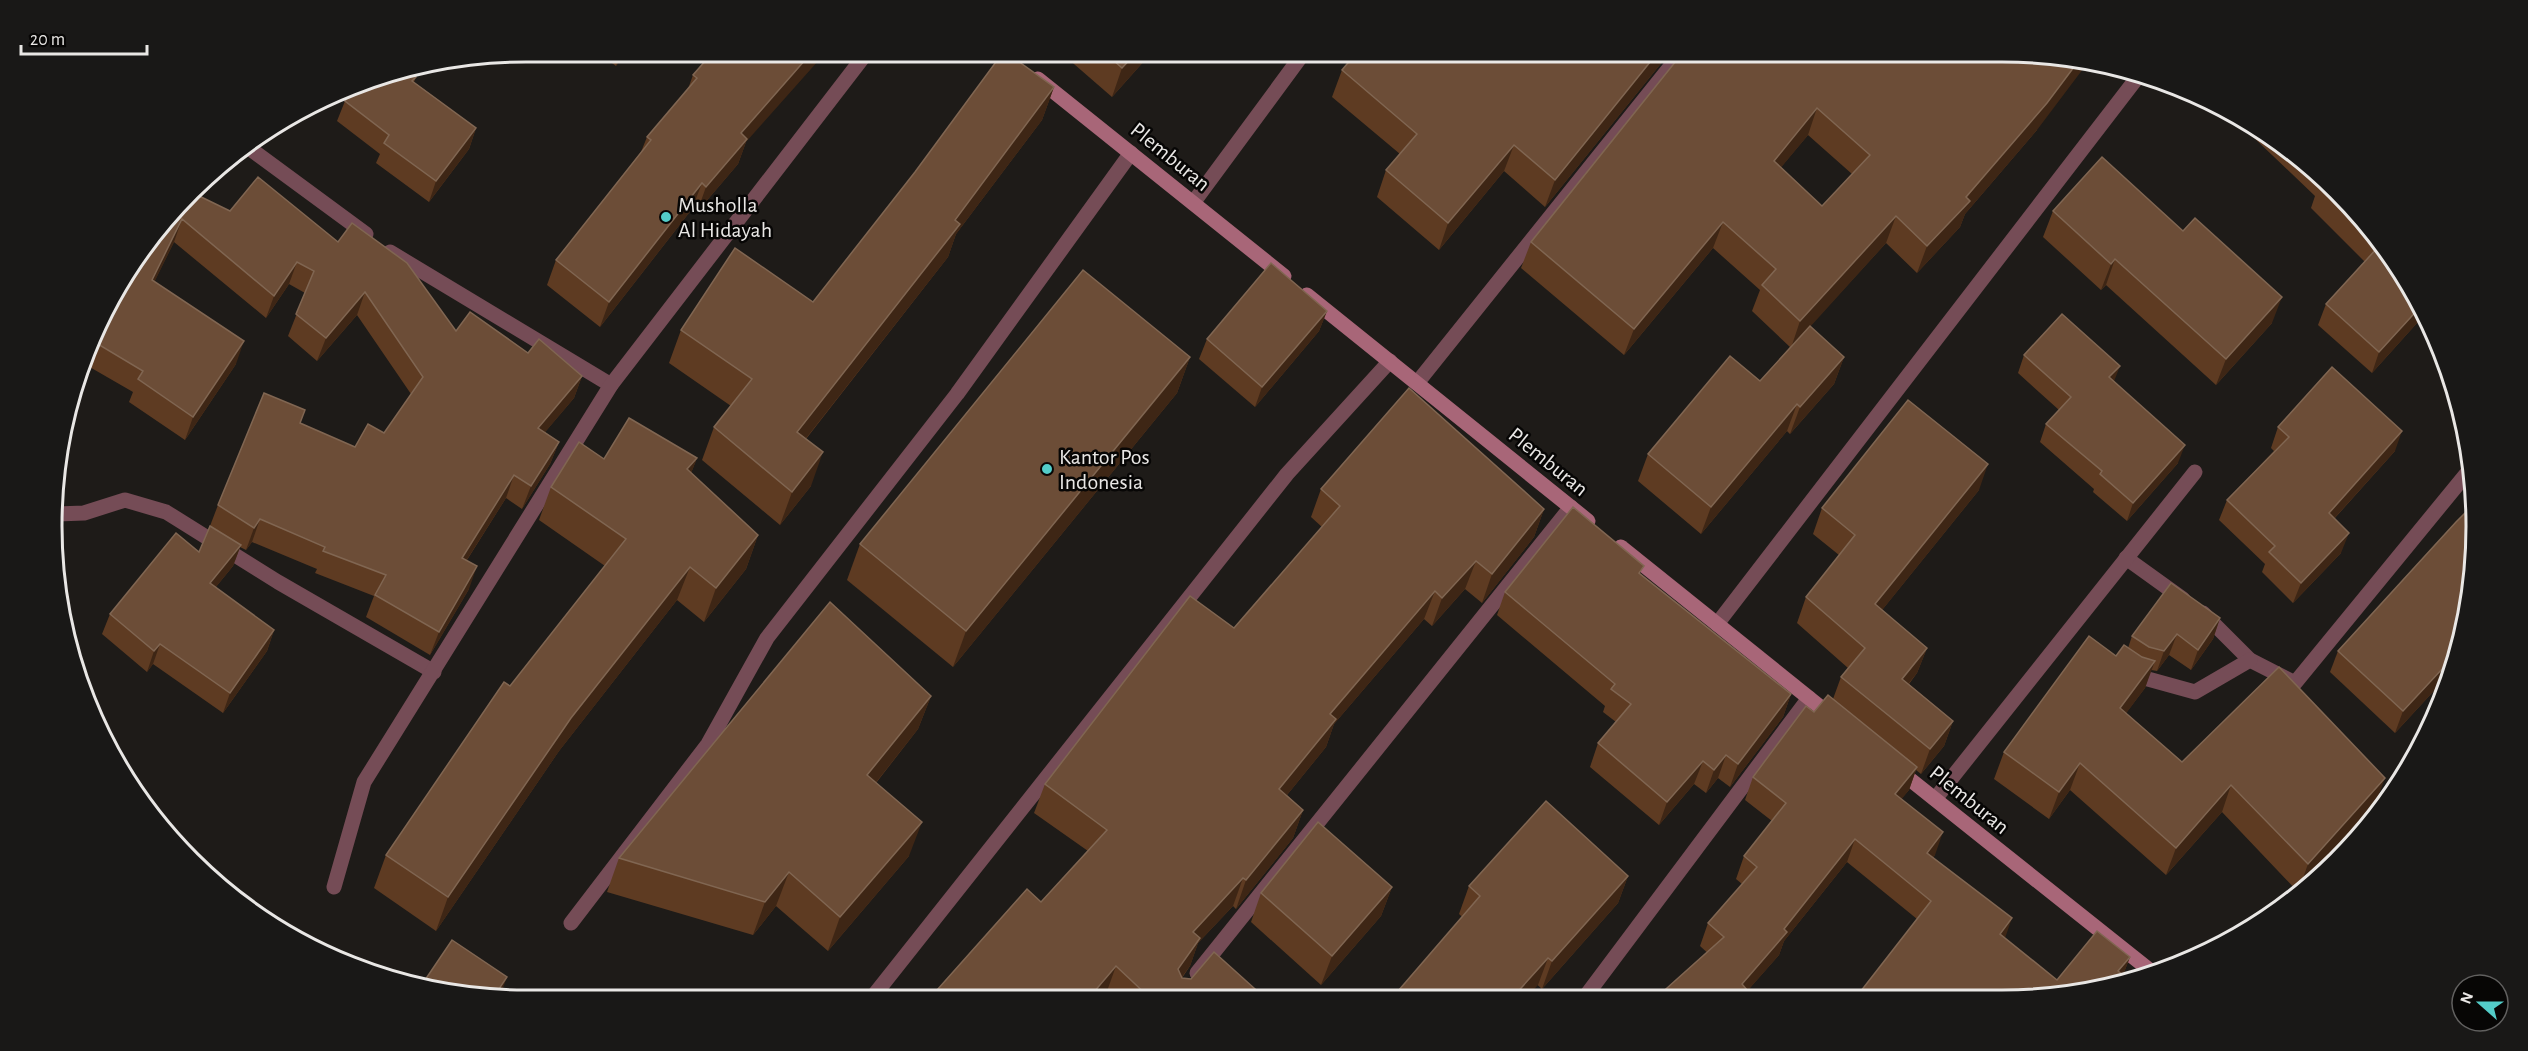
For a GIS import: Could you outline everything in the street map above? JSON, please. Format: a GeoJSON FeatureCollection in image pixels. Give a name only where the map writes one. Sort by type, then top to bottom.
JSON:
{"type":"FeatureCollection","features":[{"type":"Feature","properties":{"kind":"street"},"geometry":{"type":"LineString","coordinates":[[334,887],[364,782],[612,385],[860,62]]}},
{"type":"Feature","properties":{"kind":"street"},"geometry":{"type":"LineString","coordinates":[[1193,203],[1297,62]]}},
{"type":"Feature","properties":{"kind":"street"},"geometry":{"type":"LineString","coordinates":[[1417,383],[1674,62]]}},
{"type":"Feature","properties":{"kind":"street","name":"Plemburan"},"geometry":{"type":"LineString","coordinates":[[1029,72],[1845,727]]}},
{"type":"Feature","properties":{"kind":"street"},"geometry":{"type":"LineString","coordinates":[[1718,624],[2135,81]]}},
{"type":"Feature","properties":{"kind":"street"},"geometry":{"type":"LineString","coordinates":[[252,151],[394,255],[612,385]]}},
{"type":"Feature","properties":{"kind":"street"},"geometry":{"type":"LineString","coordinates":[[572,923],[708,744],[767,638],[957,394],[1131,153]]}},
{"type":"Feature","properties":{"kind":"street"},"geometry":{"type":"LineString","coordinates":[[878,990],[1287,474],[1390,361]]}},
{"type":"Feature","properties":{"kind":"street"},"geometry":{"type":"LineString","coordinates":[[1935,799],[2074,634],[2126,558],[2195,472]]}},
{"type":"Feature","properties":{"kind":"street"},"geometry":{"type":"LineString","coordinates":[[2126,558],[2202,612],[2250,660],[2295,683],[2464,477]]}},
{"type":"Feature","properties":{"kind":"street"},"geometry":{"type":"LineString","coordinates":[[62,514],[84,513],[125,500],[166,512],[278,582],[434,672]]}},
{"type":"Feature","properties":{"kind":"street"},"geometry":{"type":"LineString","coordinates":[[1185,987],[1571,507]]}},
{"type":"Feature","properties":{"kind":"street"},"geometry":{"type":"LineString","coordinates":[[2118,663],[2137,676],[2195,692],[2250,660]]}},
{"type":"Feature","properties":{"kind":"street"},"geometry":{"type":"LineString","coordinates":[[1590,990],[1809,698]]}},
{"type":"Feature","properties":{"kind":"street","name":"Plemburan"},"geometry":{"type":"LineString","coordinates":[[1881,756],[2146,967]]}},
{"type":"Feature","properties":{"kind":"building"},"geometry":{"type":"Polygon","coordinates":[[[704,62],[803,62],[741,133],[747,139],[706,187],[702,183],[609,302],[556,260],[651,140],[647,137],[697,78],[693,75],[704,62]]]}},
{"type":"Feature","properties":{"kind":"building"},"geometry":{"type":"Polygon","coordinates":[[[996,62],[1019,62],[1054,87],[955,220],[960,224],[797,432],[823,452],[792,492],[714,427],[752,379],[681,330],[735,248],[813,302],[915,172],[996,62]]]}},
{"type":"Feature","properties":{"kind":"building"},"geometry":{"type":"Polygon","coordinates":[[[1115,62],[1128,62],[1122,68],[1115,62]]]}},
{"type":"Feature","properties":{"kind":"building"},"geometry":{"type":"Polygon","coordinates":[[[1349,62],[1650,62],[1555,180],[1514,145],[1448,223],[1386,170],[1417,134],[1342,70],[1349,62]]]}},
{"type":"Feature","properties":{"kind":"building"},"geometry":{"type":"Polygon","coordinates":[[[1675,62],[2033,62],[2074,67],[2047,103],[1966,197],[1970,201],[1927,246],[1896,216],[1800,321],[1762,285],[1776,269],[1723,222],[1634,329],[1531,242],[1675,62]],[[1817,108],[1774,161],[1822,206],[1870,155],[1817,108]]]}},
{"type":"Feature","properties":{"kind":"building"},"geometry":{"type":"Polygon","coordinates":[[[414,75],[416,77],[412,81],[476,128],[436,181],[384,143],[389,135],[345,101],[348,97],[376,86],[414,75]]]}},
{"type":"Feature","properties":{"kind":"building"},"geometry":{"type":"Polygon","coordinates":[[[2102,157],[2183,231],[2195,218],[2282,297],[2226,359],[2115,259],[2111,264],[2053,211],[2102,157]]]}},
{"type":"Feature","properties":{"kind":"building"},"geometry":{"type":"Polygon","coordinates":[[[258,177],[338,242],[352,223],[407,263],[456,331],[470,312],[528,353],[539,339],[582,376],[538,428],[559,442],[531,486],[514,475],[462,558],[477,566],[439,632],[375,595],[386,575],[323,551],[325,547],[260,519],[254,528],[218,505],[264,393],[305,410],[300,423],[355,447],[368,424],[384,433],[423,377],[365,292],[326,338],[296,314],[314,271],[297,262],[274,296],[182,219],[152,280],[244,341],[193,417],[138,379],[143,371],[99,344],[109,320],[140,268],[157,243],[197,197],[199,196],[230,211],[258,177]]]}},
{"type":"Feature","properties":{"kind":"building"},"geometry":{"type":"Polygon","coordinates":[[[2376,250],[2415,313],[2379,352],[2326,304],[2376,250]]]}},
{"type":"Feature","properties":{"kind":"building"},"geometry":{"type":"Polygon","coordinates":[[[1271,263],[1327,311],[1262,387],[1207,339],[1271,263]]]}},
{"type":"Feature","properties":{"kind":"building"},"geometry":{"type":"Polygon","coordinates":[[[1083,270],[1190,357],[966,631],[860,544],[1083,270]]]}},
{"type":"Feature","properties":{"kind":"building"},"geometry":{"type":"Polygon","coordinates":[[[2062,314],[2120,366],[2109,377],[2185,445],[2133,503],[2100,474],[2102,471],[2046,424],[2071,397],[2024,355],[2062,314]]]}},
{"type":"Feature","properties":{"kind":"building"},"geometry":{"type":"Polygon","coordinates":[[[1810,326],[1844,357],[1800,407],[1797,404],[1711,507],[1648,454],[1730,356],[1760,381],[1810,326]]]}},
{"type":"Feature","properties":{"kind":"building"},"geometry":{"type":"Polygon","coordinates":[[[2332,367],[2402,431],[2329,513],[2349,533],[2301,583],[2269,552],[2275,546],[2227,500],[2289,437],[2278,427],[2332,367]]]}},
{"type":"Feature","properties":{"kind":"building"},"geometry":{"type":"Polygon","coordinates":[[[1409,388],[1544,509],[1492,574],[1476,561],[1442,598],[1435,591],[1330,714],[1336,719],[1279,789],[1303,810],[1246,880],[1243,878],[1193,932],[1200,938],[1178,969],[1182,978],[1191,979],[1214,952],[1256,990],[1142,990],[1116,966],[1096,990],[937,990],[1027,889],[1041,902],[1107,830],[1045,784],[1190,596],[1234,628],[1340,506],[1321,489],[1409,388]]]}},
{"type":"Feature","properties":{"kind":"building"},"geometry":{"type":"Polygon","coordinates":[[[1908,400],[1988,464],[1875,604],[1927,648],[1902,679],[1953,721],[1930,749],[1841,677],[1865,648],[1806,597],[1855,535],[1822,508],[1908,400]]]}},
{"type":"Feature","properties":{"kind":"building"},"geometry":{"type":"Polygon","coordinates":[[[629,418],[697,458],[687,469],[758,535],[716,588],[690,567],[571,718],[448,897],[386,855],[504,682],[510,686],[626,539],[551,487],[579,442],[604,459],[629,418]]]}},
{"type":"Feature","properties":{"kind":"building"},"geometry":{"type":"Polygon","coordinates":[[[1573,507],[1644,566],[1639,573],[1791,694],[1738,764],[1726,755],[1714,770],[1703,761],[1667,802],[1598,743],[1631,704],[1611,689],[1615,684],[1505,592],[1573,507]]]}},
{"type":"Feature","properties":{"kind":"building"},"geometry":{"type":"Polygon","coordinates":[[[2466,512],[2463,586],[2451,646],[2445,666],[2403,711],[2338,651],[2466,512]]]}},
{"type":"Feature","properties":{"kind":"building"},"geometry":{"type":"Polygon","coordinates":[[[210,526],[241,545],[210,583],[274,630],[230,693],[160,644],[154,651],[110,614],[176,533],[199,552],[210,526]]]}},
{"type":"Feature","properties":{"kind":"building"},"geometry":{"type":"Polygon","coordinates":[[[2171,583],[2220,618],[2198,650],[2177,634],[2164,651],[2149,647],[2132,636],[2171,583]]]}},
{"type":"Feature","properties":{"kind":"building"},"geometry":{"type":"Polygon","coordinates":[[[830,602],[931,696],[867,775],[922,822],[840,917],[789,872],[765,902],[619,858],[830,602]]]}},
{"type":"Feature","properties":{"kind":"building"},"geometry":{"type":"Polygon","coordinates":[[[2089,636],[2116,656],[2124,645],[2142,657],[2155,661],[2120,708],[2182,762],[2279,667],[2385,778],[2308,864],[2231,785],[2176,848],[2080,763],[2059,792],[2004,752],[2089,636]]]}},
{"type":"Feature","properties":{"kind":"building"},"geometry":{"type":"Polygon","coordinates":[[[1828,695],[1917,767],[1895,794],[1943,832],[1927,853],[2012,918],[2000,934],[2057,980],[2097,931],[2130,957],[2118,971],[2122,974],[2063,986],[2033,989],[1862,990],[1931,901],[1855,839],[1784,929],[1787,932],[1742,984],[1747,990],[1665,990],[1724,937],[1708,923],[1757,867],[1744,856],[1786,803],[1753,777],[1806,706],[1814,712],[1828,695]]]}},
{"type":"Feature","properties":{"kind":"building"},"geometry":{"type":"Polygon","coordinates":[[[1546,801],[1628,876],[1552,961],[1548,958],[1519,990],[1399,990],[1480,896],[1469,886],[1546,801]]]}},
{"type":"Feature","properties":{"kind":"building"},"geometry":{"type":"Polygon","coordinates":[[[1318,822],[1392,887],[1332,956],[1261,893],[1318,822]]]}},
{"type":"Feature","properties":{"kind":"building"},"geometry":{"type":"Polygon","coordinates":[[[452,940],[507,977],[499,989],[426,979],[452,940]]]}},
{"type":"Feature","properties":{"kind":"place","name":"Musholla Al Hidayah"},"geometry":{"type":"Point","coordinates":[666,217]}},
{"type":"Feature","properties":{"kind":"place","name":"Kantor Pos Indonesia"},"geometry":{"type":"Point","coordinates":[1047,469]}}]}
